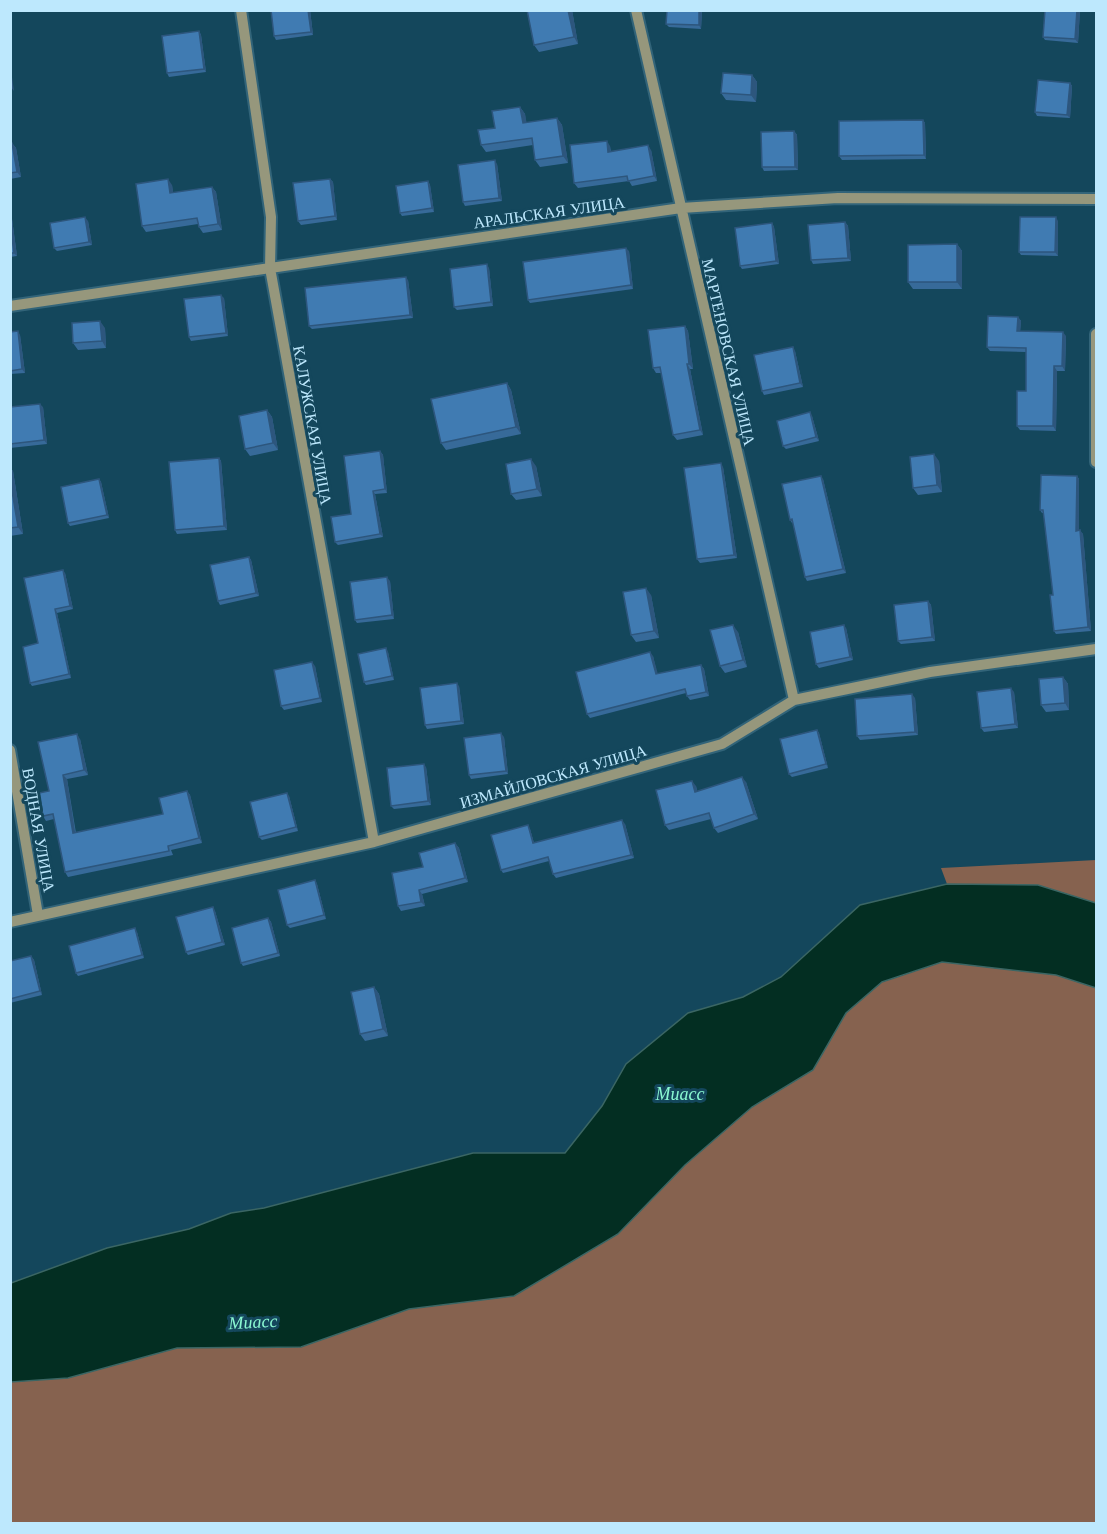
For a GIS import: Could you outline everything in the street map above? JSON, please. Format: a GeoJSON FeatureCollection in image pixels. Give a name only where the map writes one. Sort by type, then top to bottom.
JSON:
{"type":"FeatureCollection","features":[{"type":"Feature","properties":{"kind":"street","name":"КАЛУЖСКАЯ УЛИЦА"},"geometry":{"type":"LineString","coordinates":[[241,10],[271,217],[270,267],[374,842]]}},
{"type":"Feature","properties":{"kind":"street","name":"МАРТЕНОВСКАЯ УЛИЦА"},"geometry":{"type":"LineString","coordinates":[[636,10],[794,700]]}},
{"type":"Feature","properties":{"kind":"street","name":"АРАЛЬСКАЯ УЛИЦА"},"geometry":{"type":"LineString","coordinates":[[10,306],[681,208],[838,198],[1096,199]]}},
{"type":"Feature","properties":{"kind":"street"},"geometry":{"type":"LineString","coordinates":[[1096,334],[1096,462]]}},
{"type":"Feature","properties":{"kind":"street","name":"ИЗМАЙЛОВСКАЯ УЛИЦА"},"geometry":{"type":"LineString","coordinates":[[10,921],[374,842],[722,744],[794,700],[930,672],[1096,649]]}},
{"type":"Feature","properties":{"kind":"street","name":"ВОДНАЯ УЛИЦА"},"geometry":{"type":"LineString","coordinates":[[10,750],[38,915]]}},
{"type":"Feature","properties":{"kind":"shaded area"},"geometry":{"type":"Polygon","coordinates":[[[1096,860],[1096,903],[1038,885],[947,884],[941,868],[1096,860]]]}},
{"type":"Feature","properties":{"kind":"shaded area"},"geometry":{"type":"Polygon","coordinates":[[[942,962],[1056,975],[1096,988],[1096,1523],[11,1524],[11,1382],[68,1378],[177,1348],[301,1347],[409,1309],[514,1296],[618,1234],[685,1165],[752,1107],[813,1070],[846,1013],[882,982],[942,962]]]}},
{"type":"Feature","properties":{"kind":"water","name":"Миасс"},"geometry":{"type":"Polygon","coordinates":[[[947,884],[1038,885],[1096,903],[1096,988],[1056,975],[942,962],[882,982],[846,1013],[813,1070],[752,1107],[685,1165],[618,1234],[514,1296],[409,1309],[301,1347],[177,1348],[68,1378],[11,1382],[11,1283],[107,1248],[189,1229],[231,1213],[264,1208],[473,1153],[565,1153],[602,1106],[626,1064],[688,1013],[743,997],[781,977],[860,905],[947,884]]]}},
{"type":"Feature","properties":{"kind":"building"},"geometry":{"type":"Polygon","coordinates":[[[271,10],[308,10],[311,32],[274,36],[271,10]]]}},
{"type":"Feature","properties":{"kind":"building"},"geometry":{"type":"Polygon","coordinates":[[[527,10],[568,10],[574,37],[534,45],[527,10]]]}},
{"type":"Feature","properties":{"kind":"building"},"geometry":{"type":"Polygon","coordinates":[[[667,10],[699,10],[699,25],[666,24],[667,10]]]}},
{"type":"Feature","properties":{"kind":"building"},"geometry":{"type":"Polygon","coordinates":[[[1045,10],[1077,10],[1075,39],[1043,37],[1045,10]]]}},
{"type":"Feature","properties":{"kind":"building"},"geometry":{"type":"Polygon","coordinates":[[[199,31],[204,69],[167,73],[162,36],[199,31]]]}},
{"type":"Feature","properties":{"kind":"building"},"geometry":{"type":"Polygon","coordinates":[[[723,73],[752,75],[751,95],[721,93],[723,73]]]}},
{"type":"Feature","properties":{"kind":"building"},"geometry":{"type":"Polygon","coordinates":[[[1038,80],[1070,83],[1067,115],[1035,112],[1038,80]]]}},
{"type":"Feature","properties":{"kind":"building"},"geometry":{"type":"Polygon","coordinates":[[[520,107],[523,123],[557,118],[563,156],[535,160],[532,138],[481,145],[478,130],[495,128],[492,111],[520,107]]]}},
{"type":"Feature","properties":{"kind":"building"},"geometry":{"type":"Polygon","coordinates":[[[923,120],[924,155],[839,156],[839,121],[923,120]]]}},
{"type":"Feature","properties":{"kind":"building"},"geometry":{"type":"Polygon","coordinates":[[[794,131],[795,167],[762,167],[761,132],[794,131]]]}},
{"type":"Feature","properties":{"kind":"building"},"geometry":{"type":"Polygon","coordinates":[[[607,141],[608,152],[648,145],[654,176],[628,181],[627,176],[574,183],[570,145],[607,141]]]}},
{"type":"Feature","properties":{"kind":"building"},"geometry":{"type":"Polygon","coordinates":[[[10,143],[12,143],[17,172],[10,173],[10,143]]]}},
{"type":"Feature","properties":{"kind":"building"},"geometry":{"type":"Polygon","coordinates":[[[495,160],[499,198],[463,202],[458,165],[495,160]]]}},
{"type":"Feature","properties":{"kind":"building"},"geometry":{"type":"Polygon","coordinates":[[[168,179],[170,193],[212,187],[218,224],[199,227],[197,218],[142,226],[136,184],[168,179]]]}},
{"type":"Feature","properties":{"kind":"building"},"geometry":{"type":"Polygon","coordinates":[[[330,179],[335,216],[298,221],[293,183],[330,179]]]}},
{"type":"Feature","properties":{"kind":"building"},"geometry":{"type":"Polygon","coordinates":[[[428,181],[432,208],[400,213],[396,186],[428,181]]]}},
{"type":"Feature","properties":{"kind":"building"},"geometry":{"type":"Polygon","coordinates":[[[85,217],[89,242],[54,248],[50,223],[85,217]]]}},
{"type":"Feature","properties":{"kind":"building"},"geometry":{"type":"Polygon","coordinates":[[[1020,217],[1056,217],[1055,252],[1019,252],[1020,217]]]}},
{"type":"Feature","properties":{"kind":"building"},"geometry":{"type":"Polygon","coordinates":[[[845,222],[848,258],[811,260],[808,225],[845,222]]]}},
{"type":"Feature","properties":{"kind":"building"},"geometry":{"type":"Polygon","coordinates":[[[10,223],[14,253],[10,253],[10,223]]]}},
{"type":"Feature","properties":{"kind":"building"},"geometry":{"type":"Polygon","coordinates":[[[772,223],[776,261],[740,266],[735,228],[772,223]]]}},
{"type":"Feature","properties":{"kind":"building"},"geometry":{"type":"Polygon","coordinates":[[[957,244],[957,282],[908,282],[908,245],[957,244]]]}},
{"type":"Feature","properties":{"kind":"building"},"geometry":{"type":"Polygon","coordinates":[[[626,248],[631,285],[528,300],[523,262],[626,248]]]}},
{"type":"Feature","properties":{"kind":"building"},"geometry":{"type":"Polygon","coordinates":[[[487,264],[491,302],[454,307],[450,269],[487,264]]]}},
{"type":"Feature","properties":{"kind":"building"},"geometry":{"type":"Polygon","coordinates":[[[406,277],[410,315],[309,326],[305,288],[406,277]]]}},
{"type":"Feature","properties":{"kind":"building"},"geometry":{"type":"Polygon","coordinates":[[[221,295],[226,333],[189,337],[184,299],[221,295]]]}},
{"type":"Feature","properties":{"kind":"building"},"geometry":{"type":"Polygon","coordinates":[[[988,316],[1018,317],[1017,331],[1063,332],[1062,366],[1054,366],[1053,426],[1017,426],[1017,391],[1026,391],[1026,348],[987,347],[988,316]]]}},
{"type":"Feature","properties":{"kind":"building"},"geometry":{"type":"Polygon","coordinates":[[[100,321],[102,341],[73,343],[72,323],[100,321]]]}},
{"type":"Feature","properties":{"kind":"building"},"geometry":{"type":"Polygon","coordinates":[[[685,326],[689,364],[687,364],[700,430],[673,435],[660,367],[653,368],[648,330],[685,326]]]}},
{"type":"Feature","properties":{"kind":"building"},"geometry":{"type":"Polygon","coordinates":[[[18,331],[22,369],[10,371],[10,332],[18,331]]]}},
{"type":"Feature","properties":{"kind":"building"},"geometry":{"type":"Polygon","coordinates":[[[793,347],[800,383],[762,391],[754,355],[793,347]]]}},
{"type":"Feature","properties":{"kind":"building"},"geometry":{"type":"Polygon","coordinates":[[[507,383],[516,427],[441,443],[431,399],[507,383]]]}},
{"type":"Feature","properties":{"kind":"building"},"geometry":{"type":"Polygon","coordinates":[[[40,404],[44,440],[10,444],[10,407],[40,404]]]}},
{"type":"Feature","properties":{"kind":"building"},"geometry":{"type":"Polygon","coordinates":[[[267,410],[273,443],[245,449],[239,416],[267,410]]]}},
{"type":"Feature","properties":{"kind":"building"},"geometry":{"type":"Polygon","coordinates":[[[810,412],[816,437],[783,446],[777,421],[810,412]]]}},
{"type":"Feature","properties":{"kind":"building"},"geometry":{"type":"Polygon","coordinates":[[[380,451],[385,489],[373,491],[380,534],[335,542],[331,517],[351,514],[344,456],[380,451]]]}},
{"type":"Feature","properties":{"kind":"building"},"geometry":{"type":"Polygon","coordinates":[[[934,454],[937,485],[913,488],[910,457],[934,454]]]}},
{"type":"Feature","properties":{"kind":"building"},"geometry":{"type":"Polygon","coordinates":[[[219,458],[224,526],[175,530],[169,462],[219,458]]]}},
{"type":"Feature","properties":{"kind":"building"},"geometry":{"type":"Polygon","coordinates":[[[531,459],[537,489],[511,494],[506,464],[531,459]]]}},
{"type":"Feature","properties":{"kind":"building"},"geometry":{"type":"Polygon","coordinates":[[[721,463],[734,555],[697,559],[684,468],[721,463]]]}},
{"type":"Feature","properties":{"kind":"building"},"geometry":{"type":"Polygon","coordinates":[[[1041,475],[1077,476],[1076,531],[1080,530],[1088,627],[1054,631],[1050,595],[1053,595],[1043,510],[1040,510],[1041,475]]]}},
{"type":"Feature","properties":{"kind":"building"},"geometry":{"type":"Polygon","coordinates":[[[821,476],[843,569],[805,577],[782,484],[821,476]]]}},
{"type":"Feature","properties":{"kind":"building"},"geometry":{"type":"Polygon","coordinates":[[[10,479],[18,527],[10,528],[10,479]]]}},
{"type":"Feature","properties":{"kind":"building"},"geometry":{"type":"Polygon","coordinates":[[[99,479],[107,515],[68,523],[61,487],[99,479]]]}},
{"type":"Feature","properties":{"kind":"building"},"geometry":{"type":"Polygon","coordinates":[[[249,557],[256,593],[218,601],[210,565],[249,557]]]}},
{"type":"Feature","properties":{"kind":"building"},"geometry":{"type":"Polygon","coordinates":[[[63,570],[70,606],[55,609],[69,674],[30,683],[23,647],[38,643],[24,578],[63,570]]]}},
{"type":"Feature","properties":{"kind":"building"},"geometry":{"type":"Polygon","coordinates":[[[387,577],[392,615],[355,620],[350,582],[387,577]]]}},
{"type":"Feature","properties":{"kind":"building"},"geometry":{"type":"Polygon","coordinates":[[[646,588],[654,631],[631,635],[623,592],[646,588]]]}},
{"type":"Feature","properties":{"kind":"building"},"geometry":{"type":"Polygon","coordinates":[[[928,601],[932,637],[898,641],[894,605],[928,601]]]}},
{"type":"Feature","properties":{"kind":"building"},"geometry":{"type":"Polygon","coordinates":[[[733,625],[743,660],[720,666],[710,630],[733,625]]]}},
{"type":"Feature","properties":{"kind":"building"},"geometry":{"type":"Polygon","coordinates":[[[844,625],[850,657],[816,664],[810,632],[844,625]]]}},
{"type":"Feature","properties":{"kind":"building"},"geometry":{"type":"Polygon","coordinates":[[[386,648],[392,676],[364,682],[358,654],[386,648]]]}},
{"type":"Feature","properties":{"kind":"building"},"geometry":{"type":"Polygon","coordinates":[[[650,652],[656,674],[701,665],[706,692],[687,696],[685,689],[587,714],[576,672],[650,652]]]}},
{"type":"Feature","properties":{"kind":"building"},"geometry":{"type":"Polygon","coordinates":[[[312,662],[320,698],[281,706],[274,670],[312,662]]]}},
{"type":"Feature","properties":{"kind":"building"},"geometry":{"type":"Polygon","coordinates":[[[1063,677],[1065,703],[1041,705],[1039,679],[1063,677]]]}},
{"type":"Feature","properties":{"kind":"building"},"geometry":{"type":"Polygon","coordinates":[[[457,683],[461,721],[425,725],[420,688],[457,683]]]}},
{"type":"Feature","properties":{"kind":"building"},"geometry":{"type":"Polygon","coordinates":[[[1011,688],[1015,724],[981,728],[977,692],[1011,688]]]}},
{"type":"Feature","properties":{"kind":"building"},"geometry":{"type":"Polygon","coordinates":[[[912,694],[915,732],[857,736],[855,699],[912,694]]]}},
{"type":"Feature","properties":{"kind":"building"},"geometry":{"type":"Polygon","coordinates":[[[817,730],[826,764],[789,774],[780,739],[817,730]]]}},
{"type":"Feature","properties":{"kind":"building"},"geometry":{"type":"Polygon","coordinates":[[[501,733],[506,771],[469,775],[464,738],[501,733]]]}},
{"type":"Feature","properties":{"kind":"building"},"geometry":{"type":"Polygon","coordinates":[[[77,734],[84,770],[63,775],[73,833],[163,814],[159,798],[187,791],[199,838],[168,846],[169,851],[65,872],[53,814],[43,816],[39,793],[49,791],[38,742],[77,734]]]}},
{"type":"Feature","properties":{"kind":"building"},"geometry":{"type":"Polygon","coordinates":[[[424,764],[428,801],[391,806],[387,768],[424,764]]]}},
{"type":"Feature","properties":{"kind":"building"},"geometry":{"type":"Polygon","coordinates":[[[742,777],[754,814],[714,828],[709,813],[665,825],[656,790],[692,781],[695,792],[742,777]]]}},
{"type":"Feature","properties":{"kind":"building"},"geometry":{"type":"Polygon","coordinates":[[[287,793],[296,827],[259,837],[250,802],[287,793]]]}},
{"type":"Feature","properties":{"kind":"building"},"geometry":{"type":"Polygon","coordinates":[[[622,820],[631,855],[553,874],[548,857],[501,870],[491,835],[528,825],[533,843],[622,820]]]}},
{"type":"Feature","properties":{"kind":"building"},"geometry":{"type":"Polygon","coordinates":[[[455,843],[465,878],[419,890],[421,902],[398,906],[392,873],[423,867],[419,853],[455,843]]]}},
{"type":"Feature","properties":{"kind":"building"},"geometry":{"type":"Polygon","coordinates":[[[315,880],[324,915],[287,925],[278,890],[315,880]]]}},
{"type":"Feature","properties":{"kind":"building"},"geometry":{"type":"Polygon","coordinates":[[[213,907],[222,942],[186,952],[176,917],[213,907]]]}},
{"type":"Feature","properties":{"kind":"building"},"geometry":{"type":"Polygon","coordinates":[[[268,918],[278,953],[241,963],[232,928],[268,918]]]}},
{"type":"Feature","properties":{"kind":"building"},"geometry":{"type":"Polygon","coordinates":[[[135,928],[142,955],[76,973],[69,946],[135,928]]]}},
{"type":"Feature","properties":{"kind":"building"},"geometry":{"type":"Polygon","coordinates":[[[31,956],[40,991],[10,999],[10,961],[31,956]]]}},
{"type":"Feature","properties":{"kind":"building"},"geometry":{"type":"Polygon","coordinates":[[[374,987],[383,1029],[360,1034],[351,992],[374,987]]]}}]}
